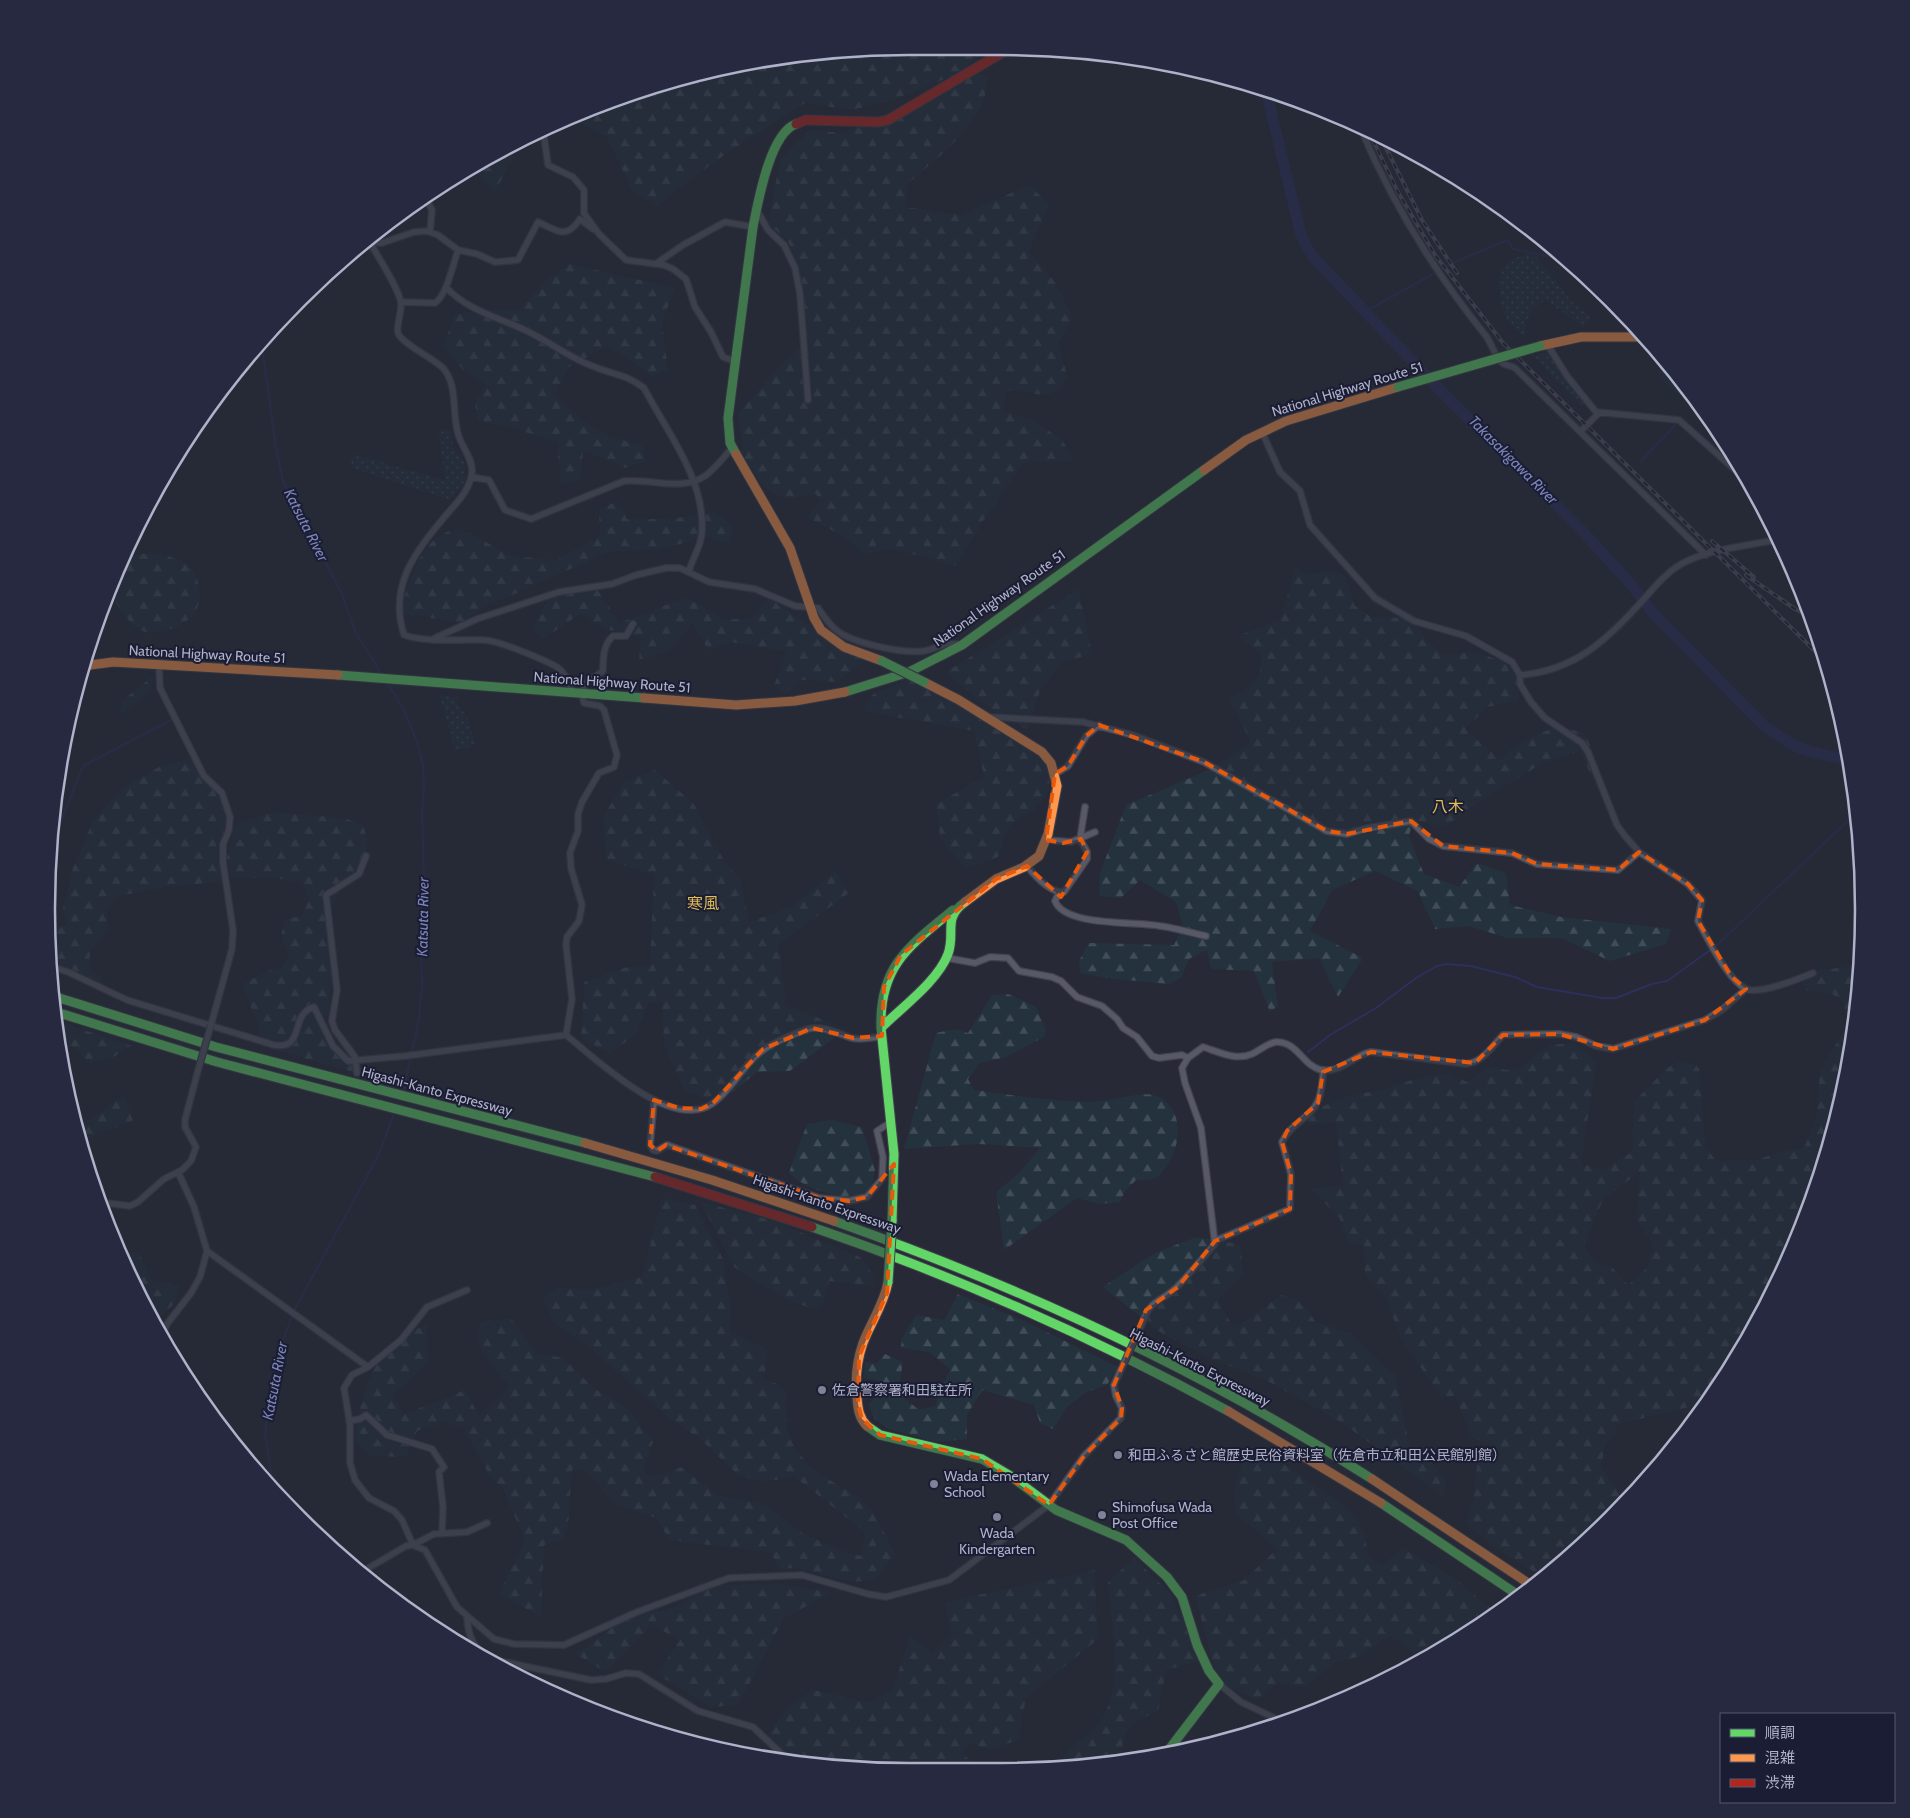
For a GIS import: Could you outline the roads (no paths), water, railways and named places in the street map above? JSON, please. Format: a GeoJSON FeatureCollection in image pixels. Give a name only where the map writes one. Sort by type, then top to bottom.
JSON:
{"type":"FeatureCollection","features":[{"type":"Feature","properties":{"kind":"main road"},"geometry":{"type":"LineString","coordinates":[[998,55],[888,120],[878,122],[814,119],[792,126],[777,141],[772,150],[753,227],[728,418],[732,448],[790,548],[810,608],[821,630],[832,640],[844,647],[882,661],[987,717],[1042,752],[1051,763],[1055,774],[1057,786],[1046,840],[1039,856],[1027,866],[996,879],[909,947],[895,963],[884,987],[880,1015],[894,1154],[892,1221],[887,1293],[862,1344],[859,1356],[858,1404],[862,1419],[868,1426],[880,1434],[982,1459],[1010,1475],[1049,1505],[1126,1540],[1167,1577],[1182,1597],[1197,1645],[1209,1671],[1219,1684],[1171,1746]]}},
{"type":"Feature","properties":{"kind":"main road","name":"National Highway Route 51"},"geometry":{"type":"LineString","coordinates":[[91,665],[113,662],[359,676],[736,705],[808,700],[857,690],[918,668],[962,645],[1206,467],[1262,432],[1308,414],[1544,345],[1581,337],[1635,337]]}},
{"type":"Feature","properties":{"kind":"main road"},"geometry":{"type":"LineString","coordinates":[[882,1032],[942,969],[947,958],[950,922],[954,910]]}},
{"type":"Feature","properties":{"kind":"main road","name":"Higashi-Kanto Expressway"},"geometry":{"type":"LineString","coordinates":[[60,998],[169,1033],[330,1078],[656,1163],[795,1207],[906,1246],[1004,1287],[1116,1340],[1260,1412],[1405,1499],[1527,1582]]}},
{"type":"Feature","properties":{"kind":"main road","name":"Higashi-Kanto Expressway"},"geometry":{"type":"LineString","coordinates":[[61,1014],[126,1036],[319,1089],[652,1176],[791,1220],[900,1259],[1001,1301],[1144,1367],[1315,1462],[1402,1515],[1514,1592]]}},
{"type":"Feature","properties":{"kind":"street"},"geometry":{"type":"LineString","coordinates":[[1364,136],[1394,202],[1423,250],[1447,287],[1491,343],[1500,361],[1515,368],[1706,555]]}},
{"type":"Feature","properties":{"kind":"street"},"geometry":{"type":"LineString","coordinates":[[544,137],[548,166],[573,177],[584,190],[584,213],[599,234]]}},
{"type":"Feature","properties":{"kind":"street"},"geometry":{"type":"LineString","coordinates":[[429,204],[432,210],[430,232]]}},
{"type":"Feature","properties":{"kind":"street"},"geometry":{"type":"LineString","coordinates":[[757,208],[768,230],[787,250],[795,268],[800,294],[808,400]]}},
{"type":"Feature","properties":{"kind":"street"},"geometry":{"type":"LineString","coordinates":[[376,242],[382,243],[414,232],[430,232],[438,235],[458,250],[477,254],[495,262],[518,260],[538,222],[562,233],[574,228],[580,219],[626,260],[657,264],[673,269],[686,279],[695,307],[711,332],[722,357],[734,361]]}},
{"type":"Feature","properties":{"kind":"street"},"geometry":{"type":"LineString","coordinates":[[657,264],[683,245],[725,222],[753,227]]}},
{"type":"Feature","properties":{"kind":"street"},"geometry":{"type":"LineString","coordinates":[[372,245],[400,302],[398,334],[402,339],[432,358],[444,370],[451,383],[455,422],[472,470],[463,496],[413,559],[400,586],[397,608],[404,635],[417,639],[486,639],[557,667],[579,693],[584,703],[600,706],[604,710],[617,755],[614,767],[599,773],[582,802],[578,814],[578,831],[570,853],[582,905],[579,921],[567,937],[566,945],[572,999],[566,1035]]}},
{"type":"Feature","properties":{"kind":"street"},"geometry":{"type":"LineString","coordinates":[[400,302],[435,303],[446,287],[458,250]]}},
{"type":"Feature","properties":{"kind":"street"},"geometry":{"type":"LineString","coordinates":[[446,287],[453,295],[469,304],[526,331],[595,368],[617,372],[633,379],[644,388],[695,481],[702,530],[700,544],[689,571]]}},
{"type":"Feature","properties":{"kind":"street"},"geometry":{"type":"LineString","coordinates":[[1544,345],[1598,414],[1679,420],[1732,468]]}},
{"type":"Feature","properties":{"kind":"street"},"geometry":{"type":"LineString","coordinates":[[1580,432],[1598,414]]}},
{"type":"Feature","properties":{"kind":"street"},"geometry":{"type":"LineString","coordinates":[[1262,432],[1280,472],[1300,491],[1310,525],[1375,598],[1414,621],[1476,641],[1512,662],[1520,675],[1520,684],[1540,713],[1582,743],[1588,752],[1617,825],[1639,852],[1688,884],[1702,900],[1698,921],[1731,976],[1746,989],[1761,990],[1813,973]]}},
{"type":"Feature","properties":{"kind":"street"},"geometry":{"type":"LineString","coordinates":[[471,477],[489,480],[505,510],[531,519],[624,481],[636,480],[682,484],[695,481],[705,476],[732,448]]}},
{"type":"Feature","properties":{"kind":"street"},"geometry":{"type":"LineString","coordinates":[[1520,675],[1552,670],[1579,657],[1608,638],[1676,567],[1699,556],[1771,541]]}},
{"type":"Feature","properties":{"kind":"street"},"geometry":{"type":"LineString","coordinates":[[432,639],[477,619],[559,592],[612,584],[636,575],[666,568],[680,568],[709,582],[739,585],[795,606],[818,608],[842,635],[889,649],[904,652],[926,650],[948,642],[962,645]]}},
{"type":"Feature","properties":{"kind":"street"},"geometry":{"type":"LineString","coordinates":[[579,693],[585,684],[602,671],[604,649],[609,639],[614,636],[626,636],[633,624]]}},
{"type":"Feature","properties":{"kind":"street"},"geometry":{"type":"LineString","coordinates":[[107,1203],[130,1206],[138,1202],[164,1179],[178,1172],[191,1161],[196,1147],[185,1127],[185,1120],[232,949],[233,930],[223,862],[224,844],[229,830],[230,817],[222,793],[204,776],[160,688],[160,664]]}},
{"type":"Feature","properties":{"kind":"street"},"geometry":{"type":"LineString","coordinates":[[987,717],[1083,722],[1133,735],[1204,762],[1327,831],[1347,834],[1367,828],[1410,821],[1429,839],[1443,846],[1512,853],[1538,864],[1618,870],[1639,852]]}},
{"type":"Feature","properties":{"kind":"street"},"geometry":{"type":"LineString","coordinates":[[1055,774],[1068,766],[1086,736],[1099,725]]}},
{"type":"Feature","properties":{"kind":"street"},"geometry":{"type":"LineString","coordinates":[[1027,866],[1035,876],[1058,893],[1064,892],[1086,859],[1088,852],[1080,838],[1085,807]]}},
{"type":"Feature","properties":{"kind":"street"},"geometry":{"type":"LineString","coordinates":[[1046,840],[1063,842],[1095,832]]}},
{"type":"Feature","properties":{"kind":"street"},"geometry":{"type":"LineString","coordinates":[[357,1073],[356,1062],[335,1030],[332,1021],[337,990],[326,895],[359,874],[366,856]]}},
{"type":"Feature","properties":{"kind":"street"},"geometry":{"type":"LineString","coordinates":[[1058,893],[1055,901],[1057,906],[1065,912],[1089,920],[1101,923],[1129,922],[1161,926],[1206,936]]}},
{"type":"Feature","properties":{"kind":"street"},"geometry":{"type":"LineString","coordinates":[[947,958],[967,963],[990,957],[1008,958],[1019,971],[1052,977],[1061,981],[1077,997],[1102,1006],[1117,1019],[1123,1028],[1137,1037],[1152,1056],[1159,1058],[1182,1055],[1188,1058]]}},
{"type":"Feature","properties":{"kind":"street"},"geometry":{"type":"LineString","coordinates":[[57,969],[126,1000],[284,1046],[294,1039],[302,1013],[306,1009],[314,1007],[333,1046],[348,1061],[356,1062],[566,1035],[638,1092],[654,1100],[679,1108],[701,1109],[713,1103],[764,1049],[774,1042],[812,1028],[854,1038],[882,1032]]}},
{"type":"Feature","properties":{"kind":"street"},"geometry":{"type":"LineString","coordinates":[[468,1290],[427,1307],[401,1340],[368,1367],[352,1375],[344,1388],[349,1421],[350,1463],[355,1480],[369,1498],[394,1511],[402,1520],[414,1545],[425,1550],[457,1607],[494,1640],[514,1644],[564,1645],[646,1608],[728,1578],[802,1575],[868,1594],[886,1596],[949,1580],[1049,1505],[1084,1456],[1121,1418],[1122,1408],[1116,1396],[1114,1386],[1151,1305],[1178,1286],[1216,1244],[1201,1128],[1185,1083],[1182,1068],[1188,1058],[1203,1047],[1240,1057],[1270,1044],[1282,1042],[1292,1046],[1311,1065],[1324,1070],[1339,1068],[1361,1054],[1371,1052],[1466,1064],[1474,1063],[1484,1056],[1503,1036],[1559,1034],[1576,1037],[1596,1046],[1613,1049],[1705,1020],[1722,1010],[1746,989]]}},
{"type":"Feature","properties":{"kind":"street"},"geometry":{"type":"LineString","coordinates":[[1215,1241],[1290,1209],[1291,1174],[1282,1142],[1287,1131],[1312,1111],[1318,1103],[1324,1070]]}},
{"type":"Feature","properties":{"kind":"street"},"geometry":{"type":"LineString","coordinates":[[654,1100],[650,1145],[653,1150],[657,1151],[667,1145],[819,1198],[849,1201],[867,1197],[882,1179],[884,1157],[877,1131],[891,1122]]}},
{"type":"Feature","properties":{"kind":"street"},"geometry":{"type":"LineString","coordinates":[[165,1329],[184,1304],[200,1277],[207,1251],[194,1207],[178,1172]]}},
{"type":"Feature","properties":{"kind":"street"},"geometry":{"type":"LineString","coordinates":[[207,1251],[368,1367]]}},
{"type":"Feature","properties":{"kind":"street"},"geometry":{"type":"LineString","coordinates":[[349,1421],[360,1420],[366,1415],[387,1435],[432,1450],[444,1467],[440,1472],[439,1478],[442,1494],[442,1533]]}},
{"type":"Feature","properties":{"kind":"street"},"geometry":{"type":"LineString","coordinates":[[367,1569],[406,1546],[414,1545],[434,1534],[467,1532],[487,1523]]}},
{"type":"Feature","properties":{"kind":"street"},"geometry":{"type":"LineString","coordinates":[[467,1616],[468,1629],[476,1645]]}},
{"type":"Feature","properties":{"kind":"street"},"geometry":{"type":"LineString","coordinates":[[514,1666],[591,1680],[606,1679],[626,1673],[639,1674],[698,1711],[753,1727],[781,1753]]}},
{"type":"Feature","properties":{"kind":"street"},"geometry":{"type":"LineString","coordinates":[[1219,1684],[1241,1702],[1275,1718]]}},
{"type":"Feature","properties":{"kind":"waterway","name":"Takasakigawa River"},"geometry":{"type":"LineString","coordinates":[[1268,98],[1301,235],[1315,259],[1435,385],[1584,533],[1630,583],[1652,612],[1764,726],[1795,746],[1811,752],[1842,759]]}},
{"type":"Feature","properties":{"kind":"waterway"},"geometry":{"type":"LineString","coordinates":[[1364,312],[1457,261],[1508,240],[1513,249],[1552,257]]}},
{"type":"Feature","properties":{"kind":"waterway","name":"Katsuta River"},"geometry":{"type":"LineString","coordinates":[[263,351],[276,448],[283,481],[342,594],[355,631],[382,675]]}},
{"type":"Feature","properties":{"kind":"waterway"},"geometry":{"type":"LineString","coordinates":[[1641,461],[1675,425]]}},
{"type":"Feature","properties":{"kind":"waterway","name":"Katsuta River"},"geometry":{"type":"LineString","coordinates":[[386,681],[403,708],[417,742],[423,765],[424,785],[422,814],[424,878],[420,916],[422,986],[419,1019],[403,1093]]}},
{"type":"Feature","properties":{"kind":"waterway"},"geometry":{"type":"LineString","coordinates":[[60,825],[83,766],[171,720]]}},
{"type":"Feature","properties":{"kind":"waterway"},"geometry":{"type":"LineString","coordinates":[[1308,1052],[1330,1035],[1376,1008],[1416,978],[1437,966],[1446,964],[1471,966],[1515,977],[1537,987],[1602,998],[1616,998],[1652,984],[1667,981],[1716,946],[1850,819]]}},
{"type":"Feature","properties":{"kind":"waterway","name":"Katsuta River"},"geometry":{"type":"LineString","coordinates":[[271,1477],[265,1434],[268,1411],[279,1370],[282,1342],[295,1309],[379,1154],[395,1111]]}},
{"type":"Feature","properties":{"kind":"railway"},"geometry":{"type":"LineString","coordinates":[[1373,140],[1398,192],[1435,255],[1503,343],[1815,651]]}},
{"type":"Feature","properties":{"kind":"railway"},"geometry":{"type":"LineString","coordinates":[[1385,146],[1422,220],[1457,273]]}},
{"type":"Feature","properties":{"kind":"railway"},"geometry":{"type":"LineString","coordinates":[[1712,541],[1754,577]]}},
{"type":"Feature","properties":{"kind":"railway"},"geometry":{"type":"LineString","coordinates":[[1746,575],[1802,612]]}},
{"type":"Feature","properties":{"kind":"place","name":"佐倉警察署和田駐在所"},"geometry":{"type":"Point","coordinates":[822,1390]}},
{"type":"Feature","properties":{"kind":"place","name":"和田ふるさと館歴史民俗資料室（佐倉市立和田公民館別館）"},"geometry":{"type":"Point","coordinates":[1118,1455]}},
{"type":"Feature","properties":{"kind":"place","name":"Wada Elementary School"},"geometry":{"type":"Point","coordinates":[934,1484]}},
{"type":"Feature","properties":{"kind":"place","name":"Shimofusa Wada Post Office"},"geometry":{"type":"Point","coordinates":[1102,1515]}},
{"type":"Feature","properties":{"kind":"place","name":"Wada Kindergarten"},"geometry":{"type":"Point","coordinates":[997,1517]}},
{"type":"Feature","properties":{"kind":"district","name":"八木"},"geometry":{"type":"Point","coordinates":[1448,806]}},
{"type":"Feature","properties":{"kind":"district","name":"寒風"},"geometry":{"type":"Point","coordinates":[703,903]}}]}
